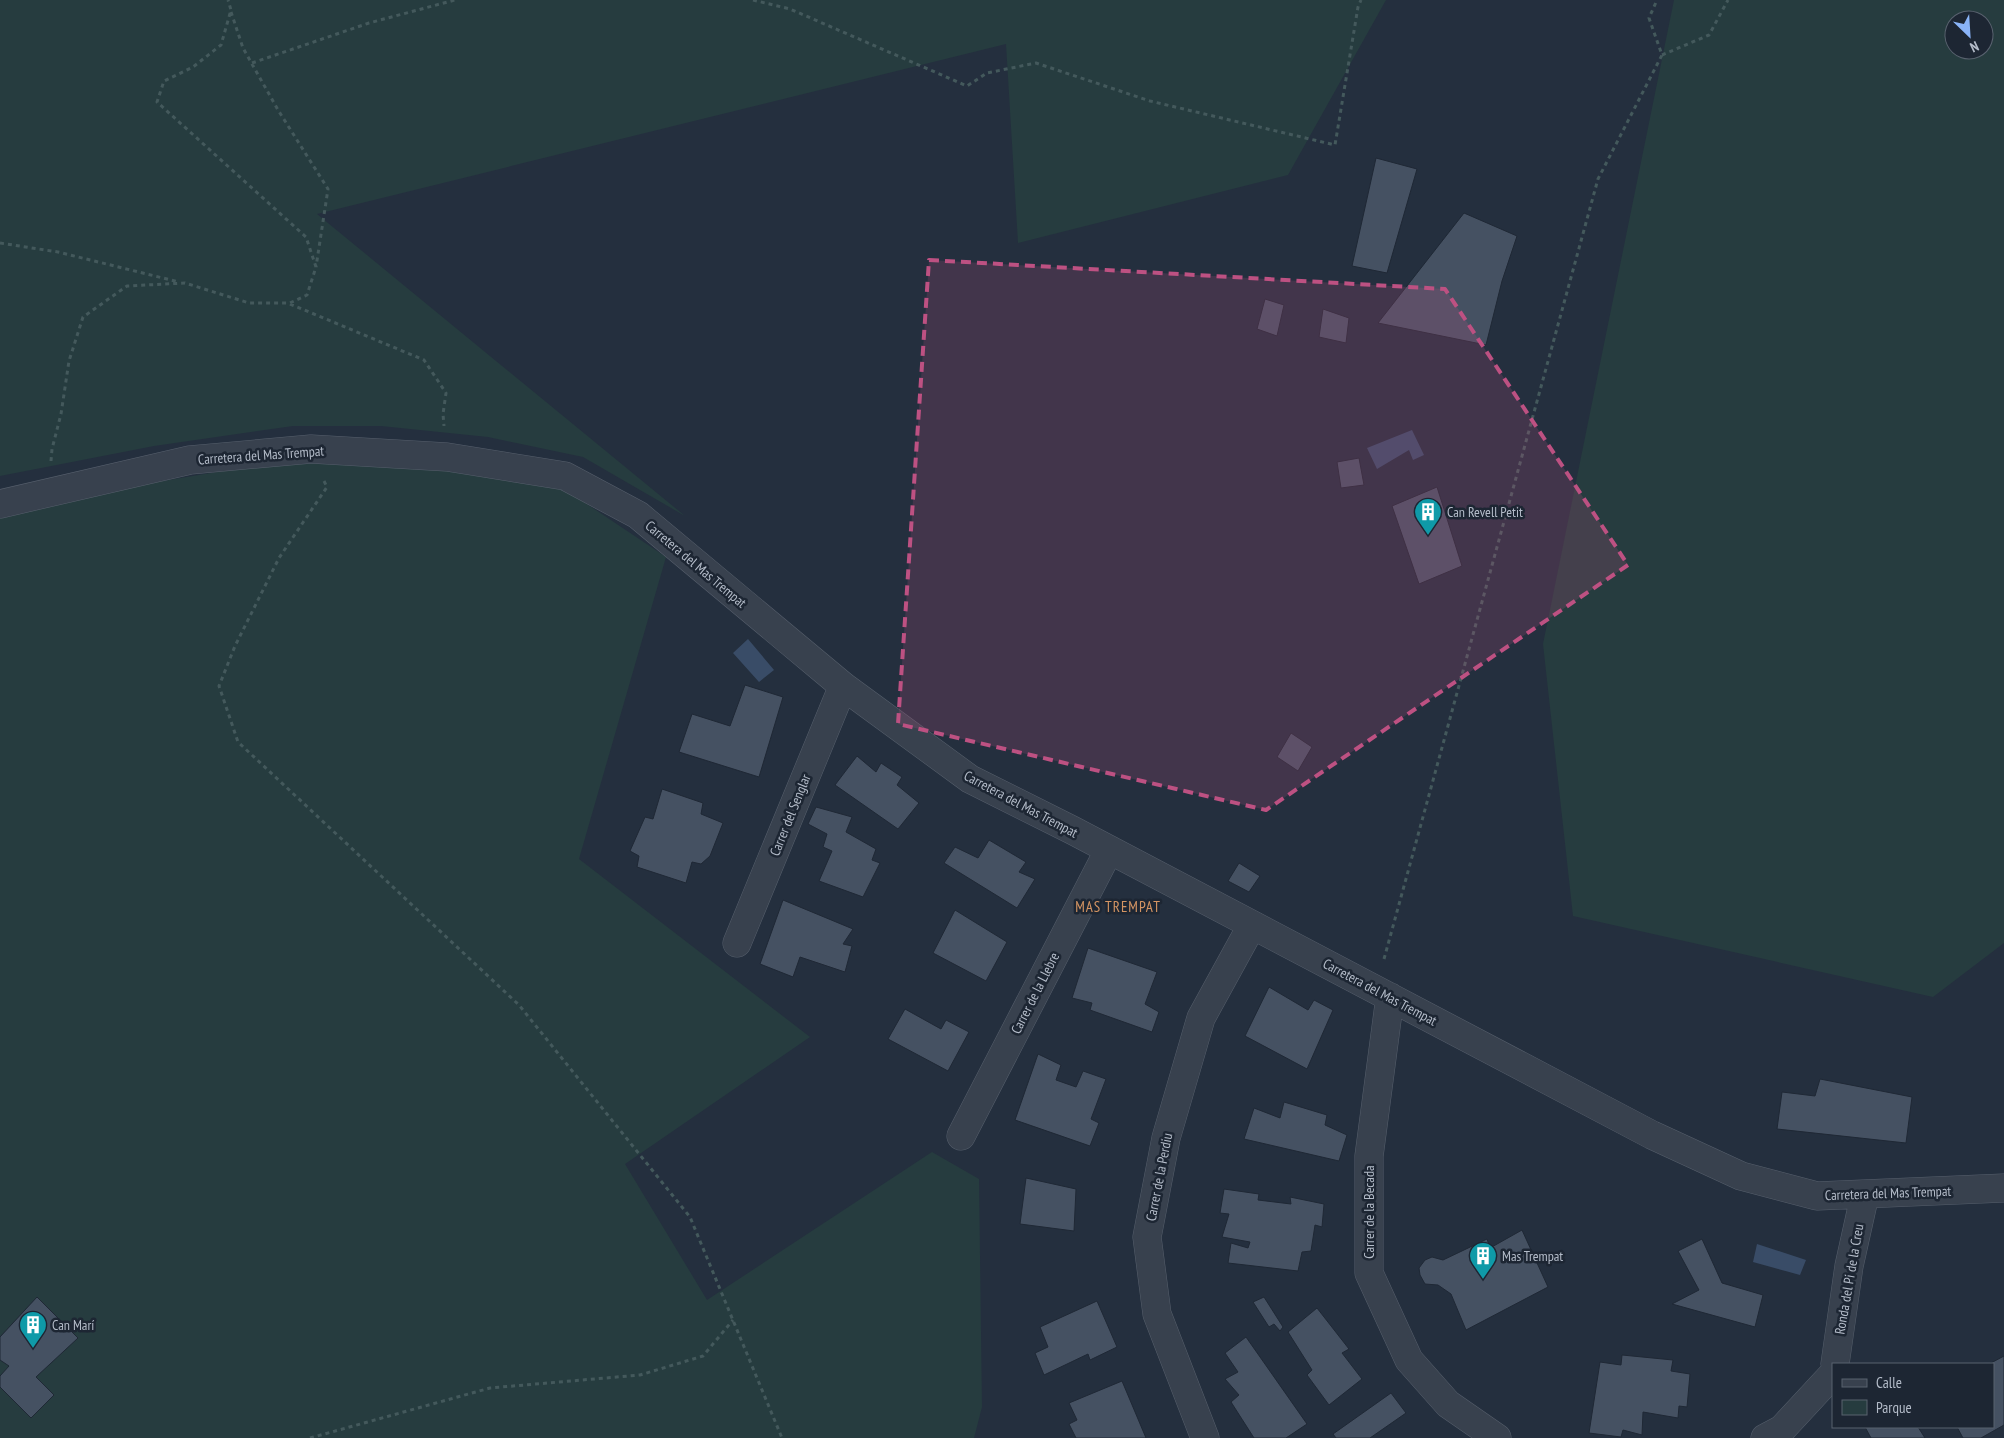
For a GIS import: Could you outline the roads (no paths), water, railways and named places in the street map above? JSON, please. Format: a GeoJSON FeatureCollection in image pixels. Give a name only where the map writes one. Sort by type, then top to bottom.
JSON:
{"type":"FeatureCollection","features":[{"type":"Feature","properties":{"kind":"street","name":"Carretera del Mas Trempat"},"geometry":{"type":"LineString","coordinates":[[0,504],[190,460],[311,449],[447,457],[565,476],[638,515],[843,686],[970,779],[1652,1135],[1741,1176],[1817,1196],[2004,1188]]}},
{"type":"Feature","properties":{"kind":"street","name":"Carrer del Senglar"},"geometry":{"type":"LineString","coordinates":[[737,943],[843,686]]}},
{"type":"Feature","properties":{"kind":"street","name":"Carrer de la Llebre"},"geometry":{"type":"LineString","coordinates":[[960,1136],[1109,850]]}},
{"type":"Feature","properties":{"kind":"street","name":"Carrer de la Perdiu"},"geometry":{"type":"LineString","coordinates":[[1206,1438],[1157,1314],[1147,1237],[1166,1138],[1201,1018],[1252,925]]}},
{"type":"Feature","properties":{"kind":"street","name":"Carrer de la Becada"},"geometry":{"type":"LineString","coordinates":[[1383,993],[1369,1156],[1369,1273],[1410,1360],[1448,1404],[1497,1438]]}},
{"type":"Feature","properties":{"kind":"street","name":"Ronda del Pi de la Creu"},"geometry":{"type":"LineString","coordinates":[[1835,1363],[1848,1266],[1865,1194]]}},
{"type":"Feature","properties":{"kind":"street"},"geometry":{"type":"LineString","coordinates":[[1765,1438],[1782,1429],[1832,1375]]}},
{"type":"Feature","properties":{"kind":"water"},"geometry":{"type":"Polygon","coordinates":[[[1412,430],[1424,455],[1413,460],[1409,450],[1377,469],[1367,448],[1412,430]]]}},
{"type":"Feature","properties":{"kind":"water"},"geometry":{"type":"Polygon","coordinates":[[[748,639],[774,670],[759,682],[733,653],[748,639]]]}},
{"type":"Feature","properties":{"kind":"water"},"geometry":{"type":"Polygon","coordinates":[[[1757,1244],[1806,1260],[1800,1275],[1753,1262],[1757,1244]]]}},
{"type":"Feature","properties":{"kind":"place","name":"Can Revell Petit"},"geometry":{"type":"Point","coordinates":[1428,536]}},
{"type":"Feature","properties":{"kind":"place","name":"Mas Trempat"},"geometry":{"type":"Point","coordinates":[1483,1280]}},
{"type":"Feature","properties":{"kind":"place","name":"Can Marí"},"geometry":{"type":"Point","coordinates":[33,1349]}},
{"type":"Feature","properties":{"kind":"district","name":"MAS TREMPAT"},"geometry":{"type":"Point","coordinates":[1118,906]}}]}
